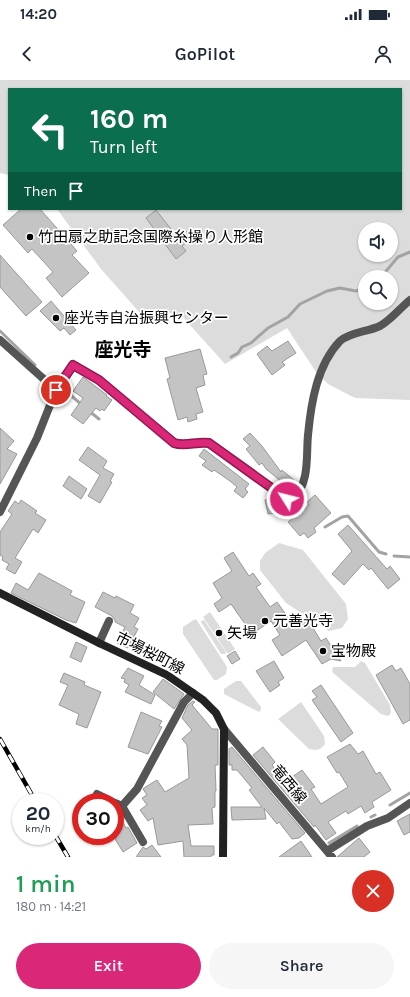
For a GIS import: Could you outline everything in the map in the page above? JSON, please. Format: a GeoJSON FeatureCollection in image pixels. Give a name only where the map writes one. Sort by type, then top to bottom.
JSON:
{"type":"FeatureCollection","features":[{"type":"Feature","properties":{"kind":"main road","name":"市場桜町線"},"geometry":{"type":"LineString","coordinates":[[0,593],[99,643],[168,675],[204,700],[216,713],[224,729],[223,857]]}},
{"type":"Feature","properties":{"kind":"street"},"geometry":{"type":"LineString","coordinates":[[0,512],[37,438],[56,390],[73,365],[99,380],[174,443],[180,445],[202,442],[209,443],[287,499],[294,498],[302,486],[306,475],[308,435],[317,385],[323,368],[332,352],[341,341],[353,334],[381,326],[410,300]]}},
{"type":"Feature","properties":{"kind":"street"},"geometry":{"type":"LineString","coordinates":[[0,340],[56,390]]}},
{"type":"Feature","properties":{"kind":"street"},"geometry":{"type":"LineString","coordinates":[[99,643],[109,621]]}},
{"type":"Feature","properties":{"kind":"street"},"geometry":{"type":"LineString","coordinates":[[124,799],[137,789],[184,702],[193,693]]}},
{"type":"Feature","properties":{"kind":"street","name":"竜西線"},"geometry":{"type":"LineString","coordinates":[[224,729],[330,854]]}},
{"type":"Feature","properties":{"kind":"street"},"geometry":{"type":"LineString","coordinates":[[330,854],[367,826],[388,818],[410,803]]}},
{"type":"Feature","properties":{"kind":"street"},"geometry":{"type":"LineString","coordinates":[[124,814],[143,842]]}},
{"type":"Feature","properties":{"kind":"shaded area"},"geometry":{"type":"Polygon","coordinates":[[[0,80],[410,80],[410,400],[355,398],[328,384],[316,372],[287,328],[225,364],[181,315],[160,311],[140,313],[101,269],[58,210],[402,210],[402,88],[8,88],[8,175],[0,173],[0,80]]]}},
{"type":"Feature","properties":{"kind":"shaded area"},"geometry":{"type":"Polygon","coordinates":[[[279,543],[303,550],[346,604],[348,619],[342,628],[329,631],[286,603],[260,570],[260,561],[265,553],[279,543]]]}},
{"type":"Feature","properties":{"kind":"shaded area","name":"矢場"},"geometry":{"type":"Polygon","coordinates":[[[210,612],[235,649],[228,654],[203,617],[210,612]]]}},
{"type":"Feature","properties":{"kind":"shaded area"},"geometry":{"type":"Polygon","coordinates":[[[196,619],[227,667],[226,674],[217,680],[214,680],[183,634],[183,627],[196,619]]]}},
{"type":"Feature","properties":{"kind":"shaded area"},"geometry":{"type":"Polygon","coordinates":[[[204,620],[226,652],[225,654],[221,654],[201,622],[204,620]]]}},
{"type":"Feature","properties":{"kind":"shaded area"},"geometry":{"type":"Polygon","coordinates":[[[361,661],[365,663],[390,705],[391,713],[388,716],[381,714],[332,672],[333,667],[355,667],[361,661]]]}},
{"type":"Feature","properties":{"kind":"shaded area"},"geometry":{"type":"Polygon","coordinates":[[[236,681],[241,681],[261,707],[259,712],[224,694],[224,689],[236,681]]]}},
{"type":"Feature","properties":{"kind":"shaded area"},"geometry":{"type":"Polygon","coordinates":[[[301,702],[324,736],[325,744],[318,750],[309,749],[278,719],[301,702]]]}},
{"type":"Feature","properties":{"kind":"building"},"geometry":{"type":"Polygon","coordinates":[[[20,210],[41,210],[77,251],[72,255],[89,273],[62,297],[46,278],[53,272],[32,249],[28,253],[3,225],[20,210]]]}},
{"type":"Feature","properties":{"kind":"building"},"geometry":{"type":"Polygon","coordinates":[[[156,210],[178,238],[186,231],[192,238],[182,246],[186,251],[176,259],[146,218],[156,210]]]}},
{"type":"Feature","properties":{"kind":"building"},"geometry":{"type":"Polygon","coordinates":[[[0,255],[42,302],[26,316],[0,287],[0,255]]]}},
{"type":"Feature","properties":{"kind":"building","name":"座光寺自治振興センター"},"geometry":{"type":"Polygon","coordinates":[[[51,301],[76,330],[70,335],[64,328],[60,331],[40,311],[51,301]]]}},
{"type":"Feature","properties":{"kind":"building"},"geometry":{"type":"Polygon","coordinates":[[[288,341],[296,353],[282,362],[285,365],[272,375],[257,354],[267,346],[272,351],[288,341]]]}},
{"type":"Feature","properties":{"kind":"building"},"geometry":{"type":"Polygon","coordinates":[[[200,349],[207,374],[203,375],[205,385],[196,388],[203,412],[196,414],[197,419],[188,422],[187,417],[178,420],[167,379],[170,378],[165,358],[200,349]]]}},
{"type":"Feature","properties":{"kind":"building"},"geometry":{"type":"Polygon","coordinates":[[[83,377],[112,400],[104,411],[102,409],[100,411],[96,408],[83,424],[71,415],[83,398],[73,391],[83,377]]]}},
{"type":"Feature","properties":{"kind":"building"},"geometry":{"type":"Polygon","coordinates":[[[0,428],[14,441],[7,449],[17,454],[0,484],[0,428]]]}},
{"type":"Feature","properties":{"kind":"building"},"geometry":{"type":"Polygon","coordinates":[[[250,433],[262,446],[281,472],[282,470],[295,481],[289,488],[266,469],[262,463],[259,465],[246,449],[250,446],[243,439],[250,433]]]}},
{"type":"Feature","properties":{"kind":"building"},"geometry":{"type":"Polygon","coordinates":[[[88,447],[107,461],[103,468],[114,474],[110,481],[112,482],[100,503],[88,496],[100,475],[79,460],[88,447]]]}},
{"type":"Feature","properties":{"kind":"building"},"geometry":{"type":"Polygon","coordinates":[[[204,449],[249,484],[245,489],[248,492],[243,498],[234,491],[237,487],[230,481],[214,470],[212,472],[202,465],[206,461],[199,456],[204,449]]]}},
{"type":"Feature","properties":{"kind":"building"},"geometry":{"type":"Polygon","coordinates":[[[69,476],[87,489],[81,499],[63,486],[69,476]]]}},
{"type":"Feature","properties":{"kind":"building"},"geometry":{"type":"Polygon","coordinates":[[[315,495],[331,513],[314,528],[316,532],[308,538],[304,533],[300,536],[288,522],[309,505],[306,503],[315,495]]]}},
{"type":"Feature","properties":{"kind":"building"},"geometry":{"type":"Polygon","coordinates":[[[276,498],[278,513],[268,514],[265,500],[276,498]]]}},
{"type":"Feature","properties":{"kind":"building"},"geometry":{"type":"Polygon","coordinates":[[[21,500],[37,511],[35,513],[46,520],[38,533],[33,529],[15,558],[22,562],[15,574],[6,569],[9,564],[2,560],[3,557],[0,555],[0,532],[12,514],[8,511],[15,501],[19,504],[21,500]]]}},
{"type":"Feature","properties":{"kind":"building"},"geometry":{"type":"Polygon","coordinates":[[[348,525],[387,569],[390,566],[400,579],[388,589],[371,568],[369,570],[363,564],[344,585],[332,574],[352,551],[338,534],[348,525]]]}},
{"type":"Feature","properties":{"kind":"building"},"geometry":{"type":"Polygon","coordinates":[[[233,552],[249,576],[253,573],[261,584],[256,587],[270,607],[277,602],[294,626],[305,619],[306,622],[308,620],[321,641],[326,638],[341,661],[331,659],[322,664],[306,640],[282,656],[272,640],[280,635],[271,621],[252,634],[231,604],[219,612],[214,604],[222,598],[213,583],[232,571],[224,558],[233,552]]]}},
{"type":"Feature","properties":{"kind":"building"},"geometry":{"type":"Polygon","coordinates":[[[39,573],[72,591],[70,595],[85,602],[76,623],[66,620],[11,593],[16,583],[28,590],[39,573]]]}},
{"type":"Feature","properties":{"kind":"building"},"geometry":{"type":"Polygon","coordinates":[[[103,592],[115,598],[116,596],[134,605],[130,613],[139,618],[134,627],[138,629],[128,648],[117,643],[125,627],[115,622],[112,616],[95,607],[103,592]]]}},
{"type":"Feature","properties":{"kind":"building"},"geometry":{"type":"Polygon","coordinates":[[[76,642],[87,647],[81,662],[70,657],[76,642]]]}},
{"type":"Feature","properties":{"kind":"building"},"geometry":{"type":"Polygon","coordinates":[[[235,651],[240,659],[232,664],[227,656],[235,651]]]}},
{"type":"Feature","properties":{"kind":"building"},"geometry":{"type":"Polygon","coordinates":[[[274,661],[284,678],[278,682],[280,685],[270,692],[256,671],[274,661]]]}},
{"type":"Feature","properties":{"kind":"building"},"geometry":{"type":"Polygon","coordinates":[[[392,665],[396,671],[401,668],[410,684],[410,720],[403,724],[376,675],[392,665]]]}},
{"type":"Feature","properties":{"kind":"building"},"geometry":{"type":"Polygon","coordinates":[[[128,668],[144,676],[139,685],[155,695],[151,704],[125,692],[129,685],[124,682],[125,679],[121,678],[128,668]]]}},
{"type":"Feature","properties":{"kind":"building"},"geometry":{"type":"Polygon","coordinates":[[[64,673],[85,682],[84,685],[101,692],[87,728],[76,724],[79,714],[59,705],[68,685],[60,682],[64,673]]]}},
{"type":"Feature","properties":{"kind":"building"},"geometry":{"type":"Polygon","coordinates":[[[163,679],[184,694],[174,709],[153,692],[163,679]]]}},
{"type":"Feature","properties":{"kind":"building"},"geometry":{"type":"Polygon","coordinates":[[[321,685],[353,733],[341,742],[312,700],[317,697],[312,691],[321,685]]]}},
{"type":"Feature","properties":{"kind":"building"},"geometry":{"type":"Polygon","coordinates":[[[193,701],[195,702],[192,705],[212,729],[218,729],[218,765],[215,765],[216,791],[215,807],[212,808],[213,824],[188,825],[191,846],[214,846],[214,855],[211,855],[211,857],[184,857],[183,841],[158,845],[153,818],[148,821],[140,810],[147,805],[142,798],[147,795],[143,789],[144,788],[157,780],[165,792],[189,778],[187,745],[182,739],[192,730],[182,718],[188,705],[193,701]]]}},
{"type":"Feature","properties":{"kind":"building"},"geometry":{"type":"Polygon","coordinates":[[[141,712],[162,721],[159,726],[162,727],[148,754],[128,747],[141,712]]]}},
{"type":"Feature","properties":{"kind":"building"},"geometry":{"type":"Polygon","coordinates":[[[350,744],[358,754],[363,751],[376,774],[380,772],[391,790],[372,802],[374,807],[365,813],[361,806],[348,814],[346,811],[328,822],[336,833],[326,840],[315,825],[314,827],[253,755],[263,747],[275,762],[272,765],[285,782],[302,770],[315,787],[311,789],[321,804],[348,787],[339,772],[337,773],[327,757],[350,744]]]}},
{"type":"Feature","properties":{"kind":"building"},"geometry":{"type":"Polygon","coordinates":[[[232,747],[305,833],[299,838],[292,839],[279,822],[277,824],[264,808],[266,819],[232,820],[231,807],[262,807],[249,790],[252,788],[237,770],[232,770],[232,765],[229,765],[229,749],[232,747]]]}},
{"type":"Feature","properties":{"kind":"building"},"geometry":{"type":"Polygon","coordinates":[[[410,814],[410,832],[404,835],[397,821],[410,814]]]}},
{"type":"Feature","properties":{"kind":"building"},"geometry":{"type":"Polygon","coordinates":[[[124,824],[126,828],[128,827],[137,843],[123,852],[119,845],[124,845],[124,824]]]}},
{"type":"Feature","properties":{"kind":"building"},"geometry":{"type":"Polygon","coordinates":[[[359,838],[370,852],[364,857],[337,857],[359,838]]]}},
{"type":"Feature","properties":{"kind":"building"},"geometry":{"type":"Polygon","coordinates":[[[301,841],[312,857],[279,857],[301,841]]]}},
{"type":"Feature","properties":{"kind":"building"},"geometry":{"type":"Polygon","coordinates":[[[152,845],[161,857],[136,857],[143,847],[146,849],[152,845]]]}},
{"type":"Feature","properties":{"kind":"waterway"},"geometry":{"type":"LineString","coordinates":[[387,270],[398,257],[410,252]]}},
{"type":"Feature","properties":{"kind":"waterway"},"geometry":{"type":"LineString","coordinates":[[231,357],[238,353],[242,347],[251,343],[268,328],[288,317],[300,304],[327,291],[340,288],[358,290]]}},
{"type":"Feature","properties":{"kind":"waterway"},"geometry":{"type":"LineString","coordinates":[[0,331],[35,365]]}},
{"type":"Feature","properties":{"kind":"waterway"},"geometry":{"type":"LineString","coordinates":[[67,392],[82,405]]}},
{"type":"Feature","properties":{"kind":"waterway"},"geometry":{"type":"LineString","coordinates":[[89,411],[99,419]]}},
{"type":"Feature","properties":{"kind":"waterway"},"geometry":{"type":"LineString","coordinates":[[325,527],[342,517],[348,516],[379,552],[386,554]]}},
{"type":"Feature","properties":{"kind":"waterway"},"geometry":{"type":"LineString","coordinates":[[394,556],[410,557]]}},
{"type":"Feature","properties":{"kind":"waterway"},"geometry":{"type":"LineString","coordinates":[[390,805],[410,793]]}},
{"type":"Feature","properties":{"kind":"waterway"},"geometry":{"type":"LineString","coordinates":[[371,817],[375,815]]}},
{"type":"Feature","properties":{"kind":"waterway"},"geometry":{"type":"LineString","coordinates":[[329,843],[357,826]]}},
{"type":"Feature","properties":{"kind":"railway"},"geometry":{"type":"LineString","coordinates":[[0,739],[31,793]]}},
{"type":"Feature","properties":{"kind":"railway"},"geometry":{"type":"LineString","coordinates":[[61,845],[68,857]]}},
{"type":"Feature","properties":{"kind":"place","name":"竹田扇之助記念国際糸操り人形館"},"geometry":{"type":"Point","coordinates":[30,237]}},
{"type":"Feature","properties":{"kind":"place","name":"座光寺自治振興センター"},"geometry":{"type":"Point","coordinates":[56,318]}},
{"type":"Feature","properties":{"kind":"place","name":"元善光寺"},"geometry":{"type":"Point","coordinates":[265,621]}},
{"type":"Feature","properties":{"kind":"place","name":"矢場"},"geometry":{"type":"Point","coordinates":[219,633]}},
{"type":"Feature","properties":{"kind":"place","name":"宝物殿"},"geometry":{"type":"Point","coordinates":[323,651]}},
{"type":"Feature","properties":{"kind":"district","name":"座光寺"},"geometry":{"type":"Point","coordinates":[123,350]}},
{"type":"Feature","properties":{"kind":"route"},"geometry":{"type":"LineString","coordinates":[[56,390],[73,365],[99,380],[174,443],[180,445],[202,442],[209,443],[287,499]]}}]}
